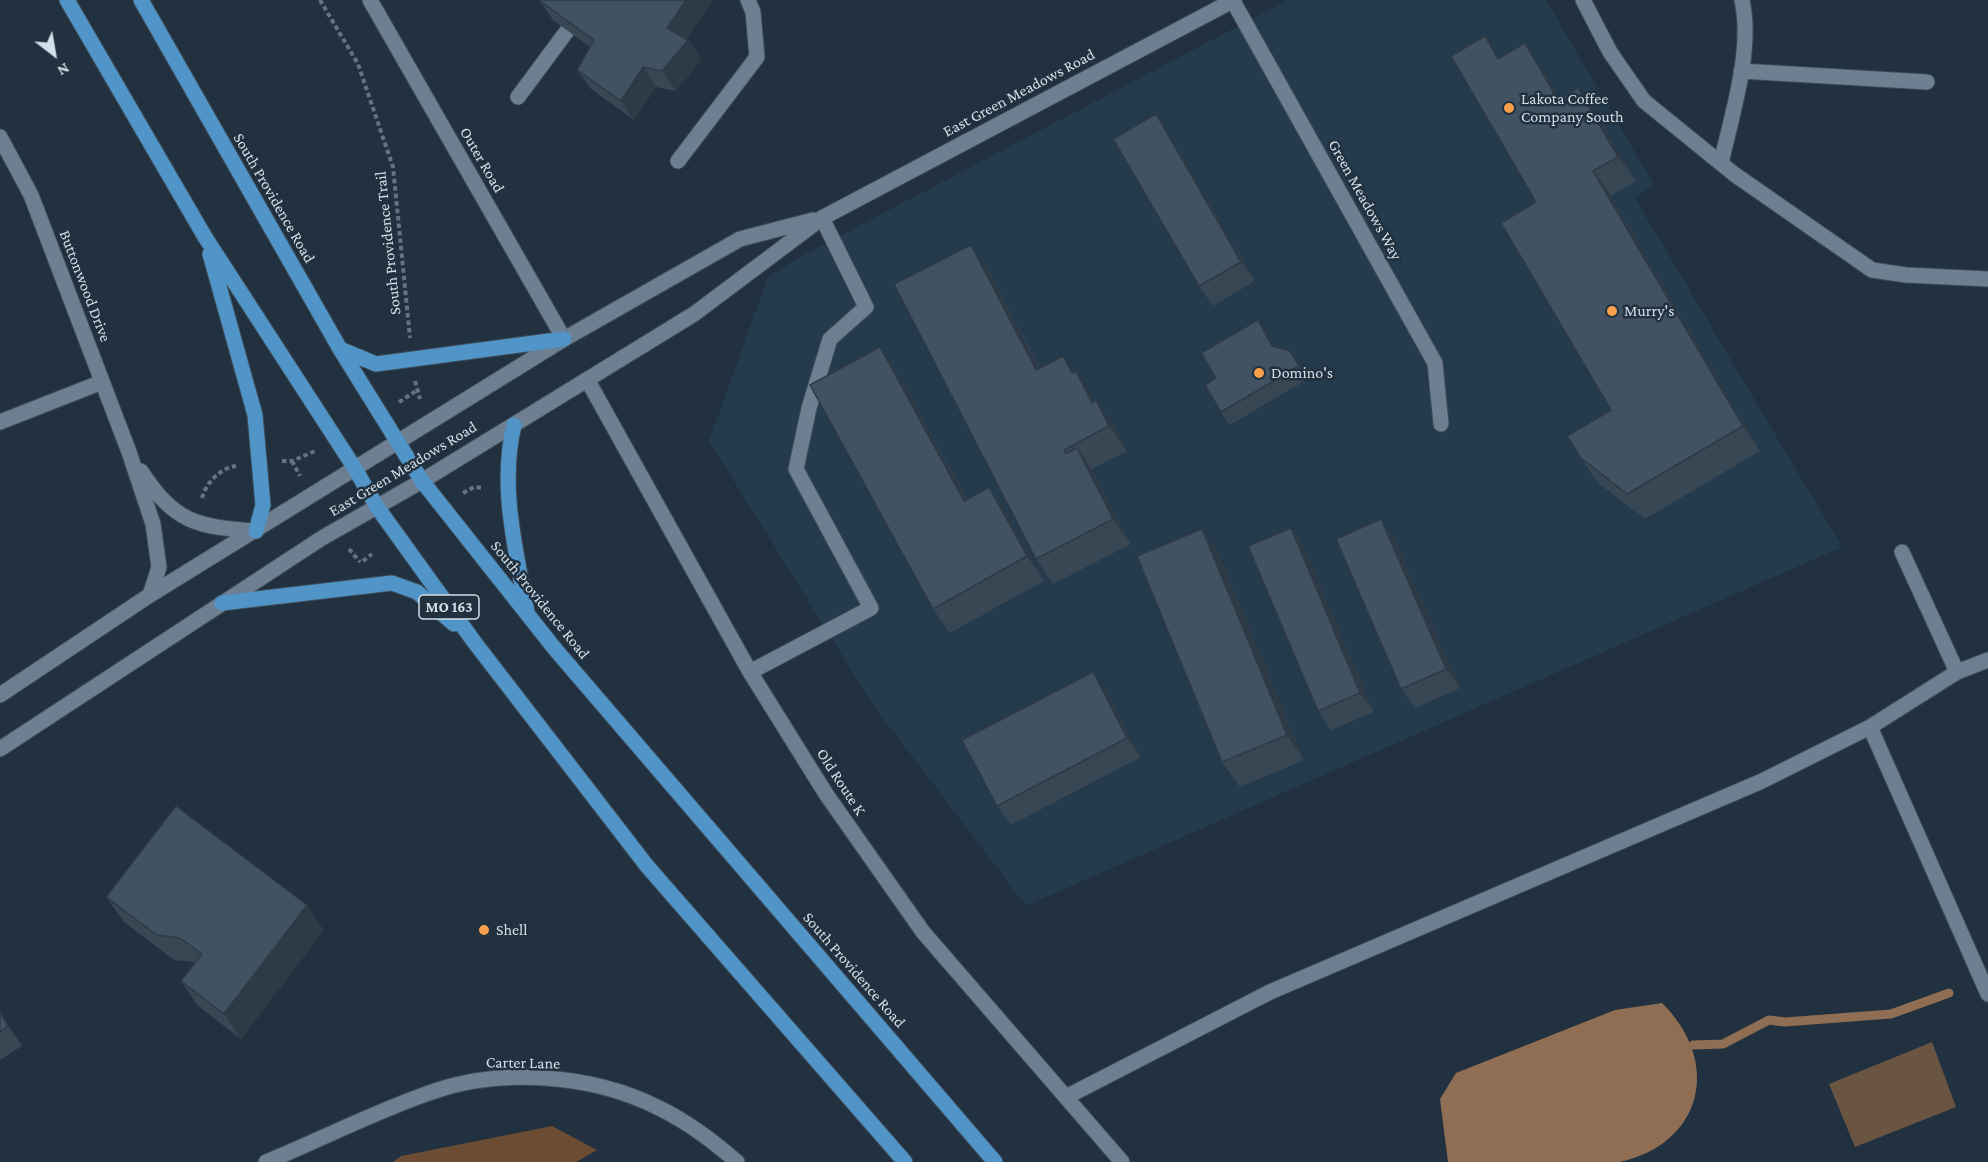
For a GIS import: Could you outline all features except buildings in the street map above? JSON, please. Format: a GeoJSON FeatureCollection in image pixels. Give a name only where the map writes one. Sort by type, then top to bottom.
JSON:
{"type":"FeatureCollection","features":[{"type":"Feature","properties":{"kind":"main road","name":"MO 163"},"geometry":{"type":"LineString","coordinates":[[67,0],[205,237],[354,467],[377,507],[475,643],[647,866],[904,1162]]}},
{"type":"Feature","properties":{"kind":"main road","name":"South Providence Road"},"geometry":{"type":"LineString","coordinates":[[141,0],[340,349],[423,481],[527,614],[994,1162]]}},
{"type":"Feature","properties":{"kind":"main road"},"geometry":{"type":"LineString","coordinates":[[205,237],[255,415],[263,505],[256,531]]}},
{"type":"Feature","properties":{"kind":"main road"},"geometry":{"type":"LineString","coordinates":[[340,349],[376,364],[564,339]]}},
{"type":"Feature","properties":{"kind":"main road"},"geometry":{"type":"LineString","coordinates":[[514,425],[509,447],[509,518],[527,614]]}},
{"type":"Feature","properties":{"kind":"main road"},"geometry":{"type":"LineString","coordinates":[[222,603],[392,584],[417,592],[475,643]]}},
{"type":"Feature","properties":{"kind":"street","name":"Outer Road"},"geometry":{"type":"LineString","coordinates":[[370,0],[564,339]]}},
{"type":"Feature","properties":{"kind":"street"},"geometry":{"type":"LineString","coordinates":[[518,97],[590,0]]}},
{"type":"Feature","properties":{"kind":"street"},"geometry":{"type":"LineString","coordinates":[[678,161],[757,57],[753,12],[748,0]]}},
{"type":"Feature","properties":{"kind":"street","name":"East Green Meadows Road"},"geometry":{"type":"LineString","coordinates":[[0,749],[322,538],[423,481],[694,314],[822,218],[1233,0]]}},
{"type":"Feature","properties":{"kind":"street","name":"Green Meadows Way"},"geometry":{"type":"LineString","coordinates":[[1233,0],[1435,363],[1441,424]]}},
{"type":"Feature","properties":{"kind":"street"},"geometry":{"type":"LineString","coordinates":[[1582,0],[1610,52],[1644,101],[1721,163],[1872,270],[1906,275],[1988,279]]}},
{"type":"Feature","properties":{"kind":"street"},"geometry":{"type":"LineString","coordinates":[[1721,163],[1741,71],[1744,11],[1742,0]]}},
{"type":"Feature","properties":{"kind":"street"},"geometry":{"type":"LineString","coordinates":[[1741,71],[1927,82]]}},
{"type":"Feature","properties":{"kind":"street","name":"Buttonwood Drive"},"geometry":{"type":"LineString","coordinates":[[0,137],[31,195],[129,452],[153,524],[159,567],[150,595]]}},
{"type":"Feature","properties":{"kind":"street","name":"East Green Meadows Road"},"geometry":{"type":"LineString","coordinates":[[0,695],[150,595],[564,339],[740,239],[822,218]]}},
{"type":"Feature","properties":{"kind":"street"},"geometry":{"type":"LineString","coordinates":[[750,672],[871,608],[796,469],[809,408],[830,339],[866,307],[822,218]]}},
{"type":"Feature","properties":{"kind":"street","name":"Old Route K"},"geometry":{"type":"LineString","coordinates":[[588,381],[750,672],[826,794],[923,932],[1122,1162]]}},
{"type":"Feature","properties":{"kind":"street"},"geometry":{"type":"LineString","coordinates":[[0,422],[102,382]]}},
{"type":"Feature","properties":{"kind":"street","name":"Buttonwood Drive"},"geometry":{"type":"LineString","coordinates":[[129,452],[156,494],[175,513],[195,522],[223,528],[256,531]]}},
{"type":"Feature","properties":{"kind":"street"},"geometry":{"type":"LineString","coordinates":[[1902,552],[1957,672]]}},
{"type":"Feature","properties":{"kind":"street"},"geometry":{"type":"LineString","coordinates":[[1066,1097],[1270,992],[1762,781],[1870,727],[1957,672],[1988,660]]}},
{"type":"Feature","properties":{"kind":"street"},"geometry":{"type":"LineString","coordinates":[[1870,727],[1988,994]]}},
{"type":"Feature","properties":{"kind":"street","name":"Carter Lane"},"geometry":{"type":"LineString","coordinates":[[266,1162],[429,1092],[481,1079],[535,1078],[573,1082],[614,1091],[657,1107],[695,1128],[737,1162]]}},
{"type":"Feature","properties":{"kind":"path","name":"South Providence Trail"},"geometry":{"type":"LineString","coordinates":[[320,0],[358,64],[393,167],[416,391]]}},
{"type":"Feature","properties":{"kind":"path"},"geometry":{"type":"LineString","coordinates":[[195,522],[206,485],[229,467],[292,460]]}},
{"type":"Feature","properties":{"kind":"path"},"geometry":{"type":"LineString","coordinates":[[463,493],[474,487],[491,489]]}},
{"type":"Feature","properties":{"kind":"shaded area"},"geometry":{"type":"Polygon","coordinates":[[[1288,0],[1546,0],[1654,185],[1635,198],[1842,547],[1026,906],[873,705],[709,441],[768,277],[796,259],[1288,0]]]}},
{"type":"Feature","properties":{"kind":"shaded area"},"geometry":{"type":"Polygon","coordinates":[[[1662,1003],[1681,1026],[1692,1050],[1697,1074],[1694,1098],[1685,1119],[1670,1138],[1647,1152],[1619,1162],[1448,1162],[1440,1099],[1456,1073],[1615,1010],[1662,1003]]]}},
{"type":"Feature","properties":{"kind":"shaded area"},"geometry":{"type":"Polygon","coordinates":[[[1932,1042],[1956,1107],[1855,1147],[1829,1084],[1932,1042]]]}},
{"type":"Feature","properties":{"kind":"shaded area"},"geometry":{"type":"Polygon","coordinates":[[[552,1126],[597,1150],[576,1162],[393,1162],[401,1156],[552,1126]]]}},
{"type":"Feature","properties":{"kind":"waterway"},"geometry":{"type":"LineString","coordinates":[[1693,1045],[1723,1044],[1769,1020],[1785,1022],[1891,1014],[1949,993]]}},
{"type":"Feature","properties":{"kind":"place","name":"Lakota Coffee Company South"},"geometry":{"type":"Point","coordinates":[1509,108]}},
{"type":"Feature","properties":{"kind":"place","name":"Murry's"},"geometry":{"type":"Point","coordinates":[1612,311]}},
{"type":"Feature","properties":{"kind":"place","name":"Domino's"},"geometry":{"type":"Point","coordinates":[1259,373]}},
{"type":"Feature","properties":{"kind":"place","name":"Shell"},"geometry":{"type":"Point","coordinates":[484,930]}}]}
